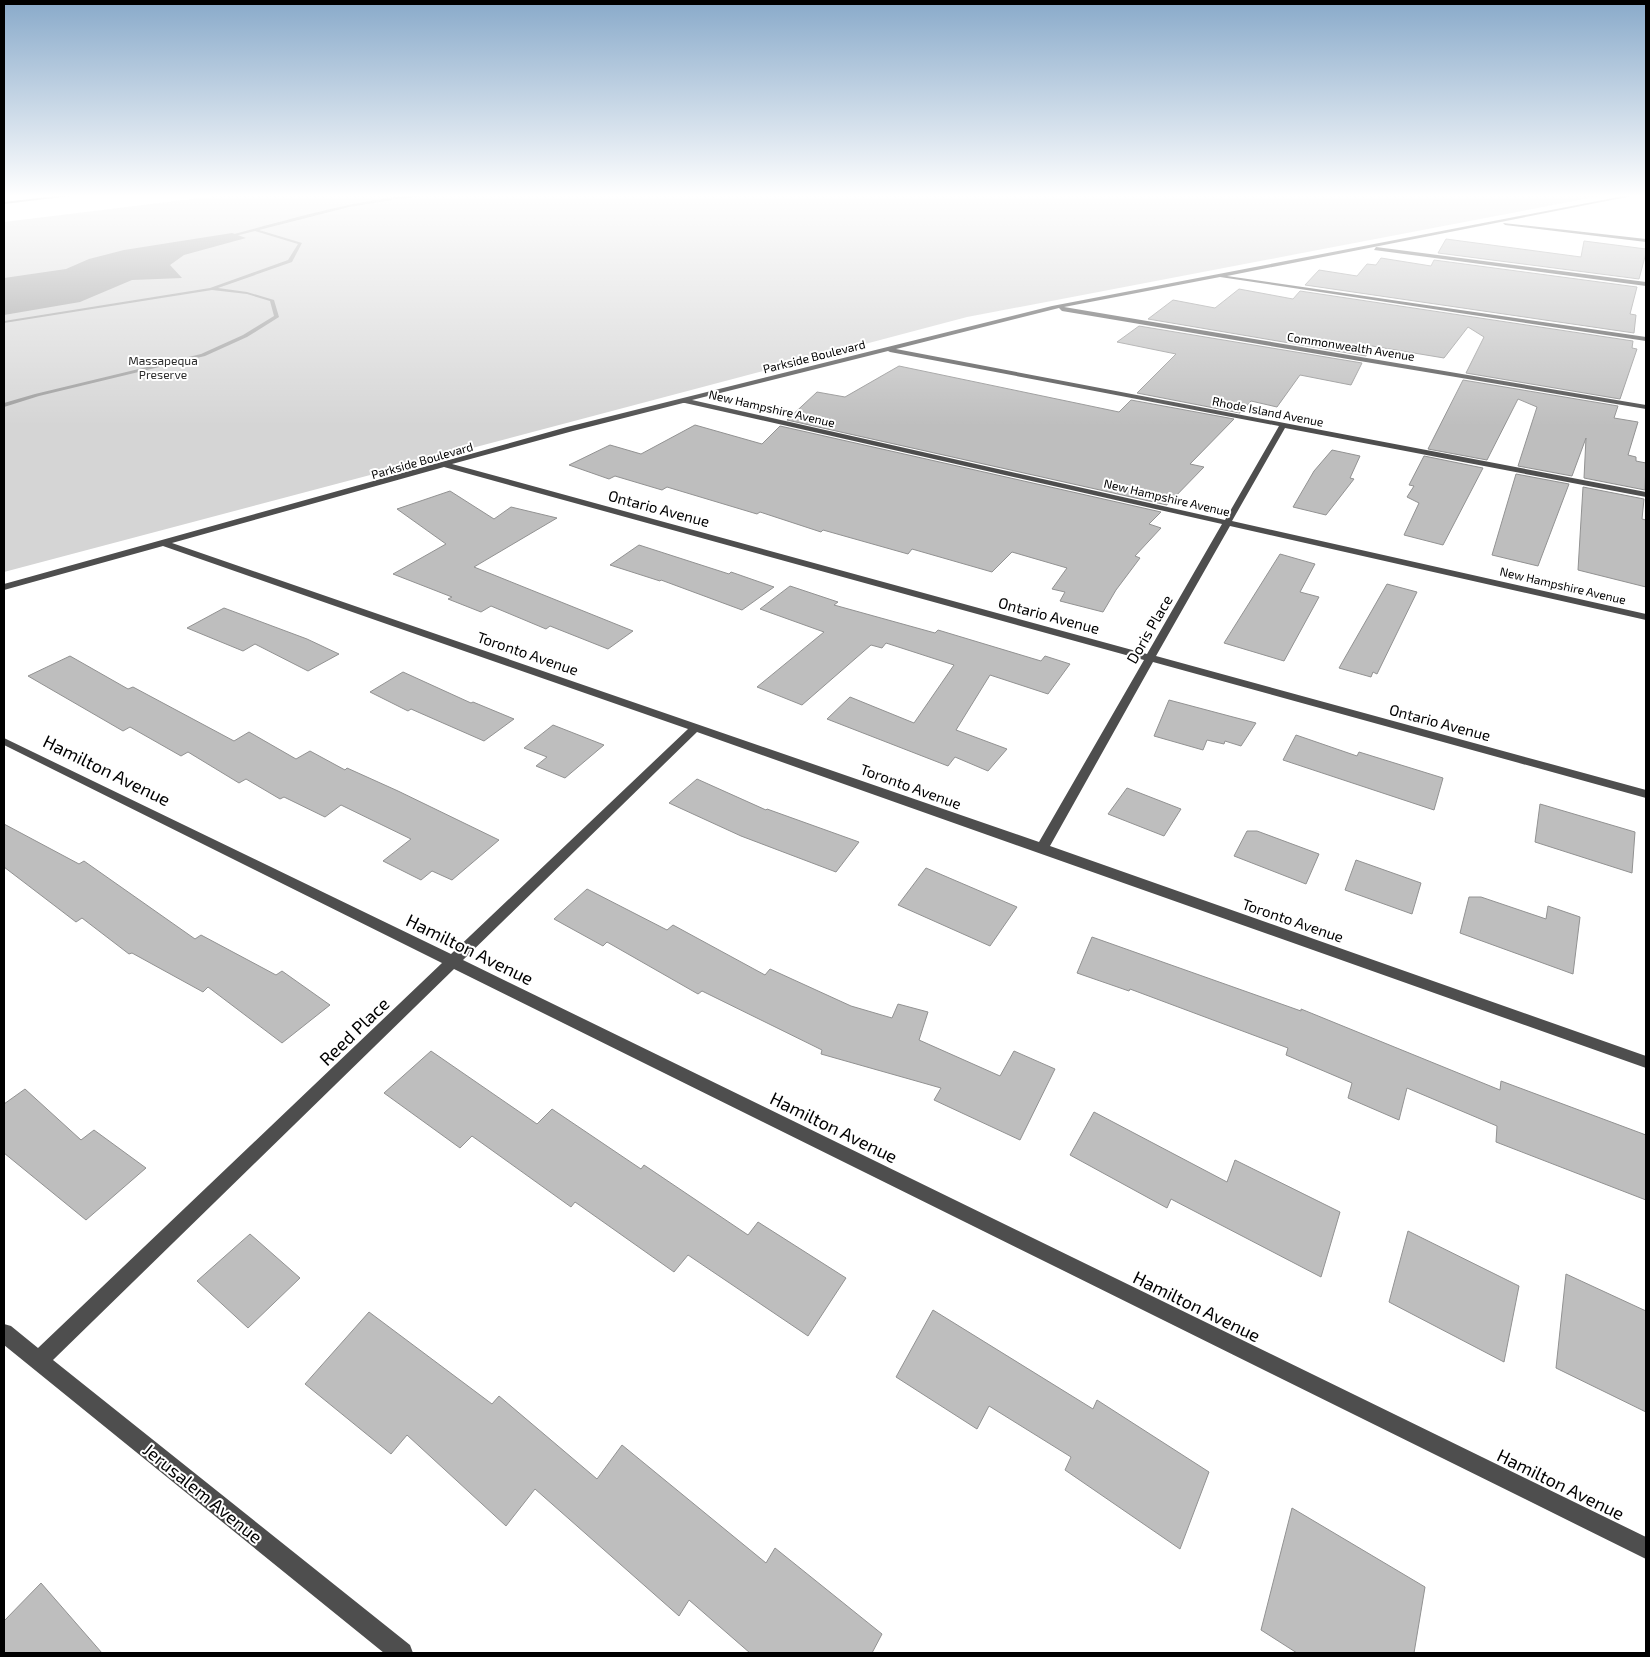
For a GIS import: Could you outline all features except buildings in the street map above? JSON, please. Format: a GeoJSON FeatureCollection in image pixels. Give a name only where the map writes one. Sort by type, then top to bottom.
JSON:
{"type":"FeatureCollection","features":[{"type":"Feature","properties":{"kind":"street","name":"Parkside Boulevard"},"geometry":{"type":"LineString","coordinates":[[4,587],[570,429],[1052,308],[1237,271]]}},
{"type":"Feature","properties":{"kind":"street"},"geometry":{"type":"LineString","coordinates":[[1549,271],[1646,284]]}},
{"type":"Feature","properties":{"kind":"street"},"geometry":{"type":"LineString","coordinates":[[1213,276],[1646,340]]}},
{"type":"Feature","properties":{"kind":"street","name":"Commonwealth Avenue"},"geometry":{"type":"LineString","coordinates":[[1052,308],[1646,407]]}},
{"type":"Feature","properties":{"kind":"street","name":"Rhode Island Avenue"},"geometry":{"type":"LineString","coordinates":[[886,349],[1646,494]]}},
{"type":"Feature","properties":{"kind":"street","name":"New Hampshire Avenue"},"geometry":{"type":"LineString","coordinates":[[683,401],[1646,617]]}},
{"type":"Feature","properties":{"kind":"street","name":"Doris Place"},"geometry":{"type":"LineString","coordinates":[[1042,848],[1283,425]]}},
{"type":"Feature","properties":{"kind":"street","name":"Ontario Avenue"},"geometry":{"type":"LineString","coordinates":[[445,465],[1646,794]]}},
{"type":"Feature","properties":{"kind":"street","name":"Toronto Avenue"},"geometry":{"type":"LineString","coordinates":[[164,543],[276,584],[696,727],[1042,848],[1646,1062]]}},
{"type":"Feature","properties":{"kind":"street","name":"Reed Place"},"geometry":{"type":"LineString","coordinates":[[38,1361],[696,727]]}},
{"type":"Feature","properties":{"kind":"street","name":"Hamilton Avenue"},"geometry":{"type":"LineString","coordinates":[[4,742],[1646,1548]]}},
{"type":"Feature","properties":{"kind":"street","name":"Jerusalem Avenue"},"geometry":{"type":"LineString","coordinates":[[4,1333],[402,1653]]}},
{"type":"Feature","properties":{"kind":"green space","name":"Massapequa Preserve"},"geometry":{"type":"Polygon","coordinates":[[[4,271],[1206,271],[967,317],[4,572],[4,271]]]}},
{"type":"Feature","properties":{"kind":"shaded area"},"geometry":{"type":"Polygon","coordinates":[[[50,271],[176,271],[182,278],[132,280],[80,302],[4,315],[4,278],[50,271]]]}},
{"type":"Feature","properties":{"kind":"waterway"},"geometry":{"type":"LineString","coordinates":[[4,322],[211,289],[261,271]]}},
{"type":"Feature","properties":{"kind":"waterway"},"geometry":{"type":"LineString","coordinates":[[4,405],[37,395],[203,355],[245,336],[277,316],[272,300],[247,293],[213,289]]}}]}
